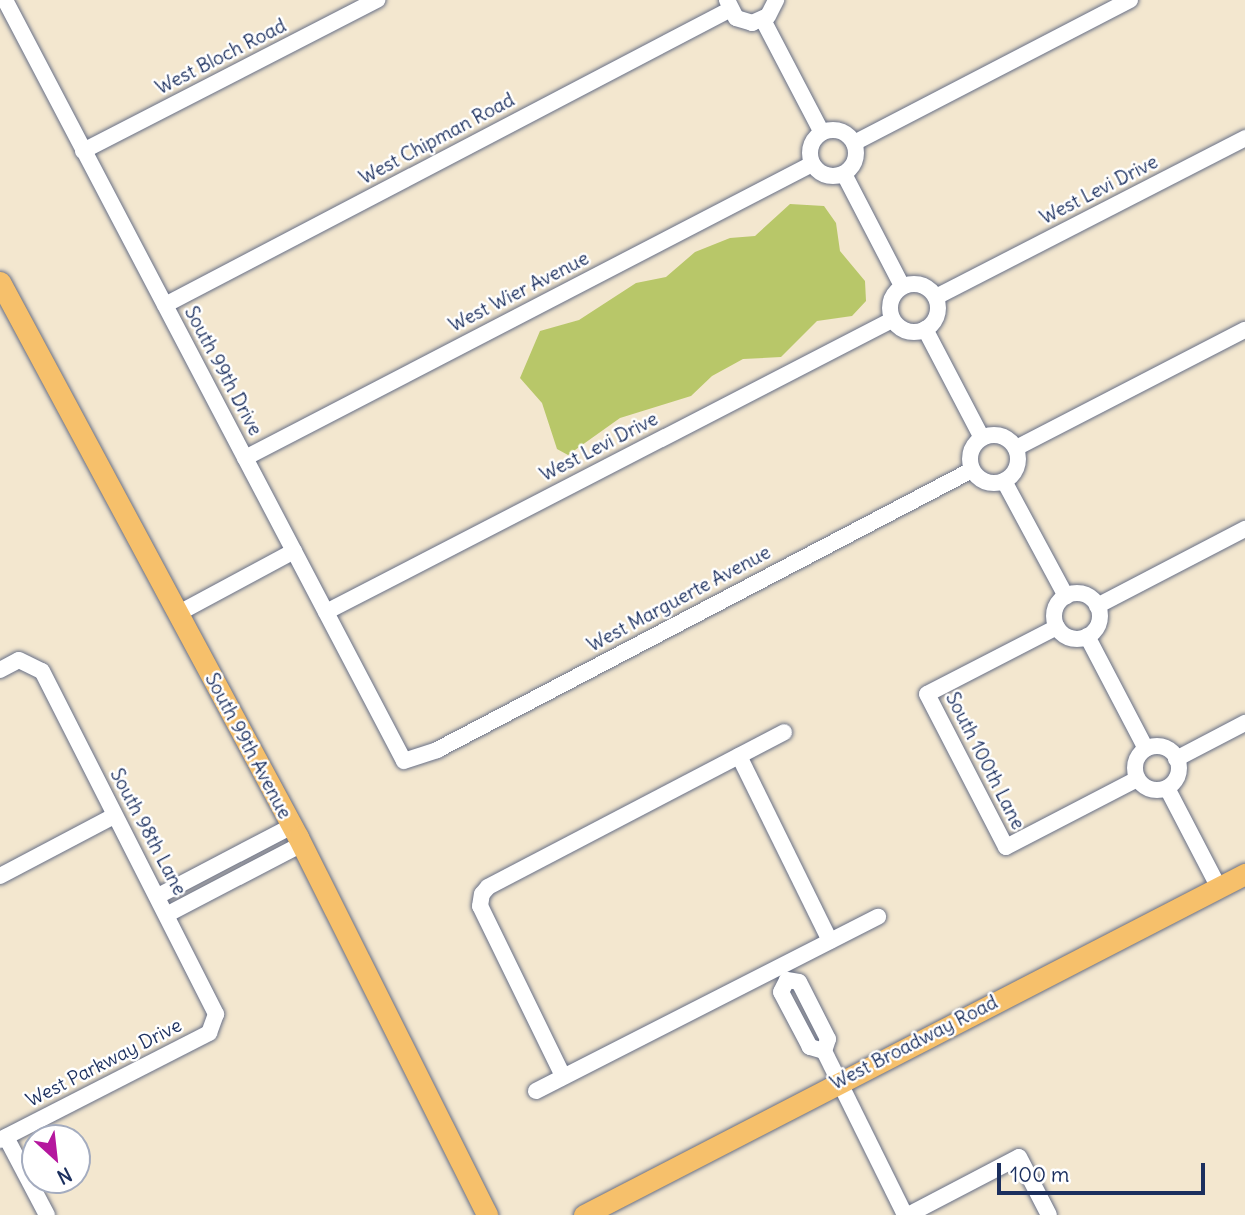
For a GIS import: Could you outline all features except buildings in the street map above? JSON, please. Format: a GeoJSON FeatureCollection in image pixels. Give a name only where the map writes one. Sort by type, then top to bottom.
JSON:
{"type":"FeatureCollection","features":[{"type":"Feature","properties":{"kind":"main road","name":"South 99th Avenue"},"geometry":{"type":"LineString","coordinates":[[0,282],[297,835],[487,1215]]}},
{"type":"Feature","properties":{"kind":"main road","name":"West Broadway Road"},"geometry":{"type":"LineString","coordinates":[[584,1215],[1245,874]]}},
{"type":"Feature","properties":{"kind":"street","name":"South 99th Drive"},"geometry":{"type":"LineString","coordinates":[[5,0],[404,761]]}},
{"type":"Feature","properties":{"kind":"street","name":"West Bloch Road"},"geometry":{"type":"LineString","coordinates":[[83,151],[377,0]]}},
{"type":"Feature","properties":{"kind":"street"},"geometry":{"type":"LineString","coordinates":[[728,5],[747,23],[763,20],[776,0]]}},
{"type":"Feature","properties":{"kind":"street"},"geometry":{"type":"LineString","coordinates":[[854,143],[1130,0]]}},
{"type":"Feature","properties":{"kind":"street","name":"West Chipman Road"},"geometry":{"type":"LineString","coordinates":[[165,305],[728,5]]}},
{"type":"Feature","properties":{"kind":"street"},"geometry":{"type":"LineString","coordinates":[[763,20],[821,132]]}},
{"type":"Feature","properties":{"kind":"street"},"geometry":{"type":"LineString","coordinates":[[821,132],[843,132],[854,143],[854,164],[844,174],[826,176],[812,164],[810,146],[821,132]]}},
{"type":"Feature","properties":{"kind":"street","name":"West Levi Drive"},"geometry":{"type":"LineString","coordinates":[[936,297],[1245,138]]}},
{"type":"Feature","properties":{"kind":"street","name":"West Wier Avenue"},"geometry":{"type":"LineString","coordinates":[[245,458],[812,164]]}},
{"type":"Feature","properties":{"kind":"street"},"geometry":{"type":"LineString","coordinates":[[844,174],[902,286]]}},
{"type":"Feature","properties":{"kind":"street"},"geometry":{"type":"LineString","coordinates":[[902,286],[925,286],[936,297],[936,318],[925,329],[903,330],[892,320],[892,297],[902,286]]}},
{"type":"Feature","properties":{"kind":"street","name":"West Levi Drive"},"geometry":{"type":"LineString","coordinates":[[326,612],[892,320]]}},
{"type":"Feature","properties":{"kind":"street"},"geometry":{"type":"LineString","coordinates":[[925,329],[982,438]]}},
{"type":"Feature","properties":{"kind":"street"},"geometry":{"type":"LineString","coordinates":[[1016,448],[1245,330]]}},
{"type":"Feature","properties":{"kind":"street"},"geometry":{"type":"LineString","coordinates":[[1000,435],[1016,448],[1016,469],[1004,481],[986,482],[972,470],[971,452],[982,438],[1000,435]]}},
{"type":"Feature","properties":{"kind":"street","name":"West Marguerte Avenue"},"geometry":{"type":"LineString","coordinates":[[404,761],[437,750],[972,470]]}},
{"type":"Feature","properties":{"kind":"street"},"geometry":{"type":"LineString","coordinates":[[1004,481],[1066,596]]}},
{"type":"Feature","properties":{"kind":"street"},"geometry":{"type":"LineString","coordinates":[[1097,606],[1245,529]]}},
{"type":"Feature","properties":{"kind":"street"},"geometry":{"type":"LineString","coordinates":[[177,614],[294,551]]}},
{"type":"Feature","properties":{"kind":"street"},"geometry":{"type":"LineString","coordinates":[[1081,594],[1097,606],[1097,626],[1087,636],[1068,637],[1057,627],[1056,606],[1066,596],[1081,594]]}},
{"type":"Feature","properties":{"kind":"street","name":"South 100th Lane"},"geometry":{"type":"LineString","coordinates":[[1057,627],[927,694],[1006,847],[1137,779]]}},
{"type":"Feature","properties":{"kind":"street"},"geometry":{"type":"LineString","coordinates":[[1087,636],[1146,749]]}},
{"type":"Feature","properties":{"kind":"street","name":"South 98th Lane"},"geometry":{"type":"LineString","coordinates":[[0,670],[19,660],[42,671],[114,816],[168,914],[216,1014]]}},
{"type":"Feature","properties":{"kind":"street"},"geometry":{"type":"LineString","coordinates":[[1177,759],[1245,723]]}},
{"type":"Feature","properties":{"kind":"street"},"geometry":{"type":"LineString","coordinates":[[563,1076],[481,906],[482,894],[488,887],[783,732]]}},
{"type":"Feature","properties":{"kind":"street"},"geometry":{"type":"LineString","coordinates":[[1164,747],[1177,759],[1178,775],[1167,788],[1154,790],[1137,779],[1134,765],[1146,749],[1164,747]]}},
{"type":"Feature","properties":{"kind":"street"},"geometry":{"type":"LineString","coordinates":[[739,757],[830,941]]}},
{"type":"Feature","properties":{"kind":"street"},"geometry":{"type":"LineString","coordinates":[[1167,788],[1219,888]]}},
{"type":"Feature","properties":{"kind":"street"},"geometry":{"type":"LineString","coordinates":[[0,876],[114,816]]}},
{"type":"Feature","properties":{"kind":"street"},"geometry":{"type":"LineString","coordinates":[[158,896],[297,835]]}},
{"type":"Feature","properties":{"kind":"street"},"geometry":{"type":"LineString","coordinates":[[168,914],[297,835]]}},
{"type":"Feature","properties":{"kind":"street"},"geometry":{"type":"LineString","coordinates":[[536,1091],[784,973],[830,941],[878,918]]}},
{"type":"Feature","properties":{"kind":"street"},"geometry":{"type":"LineString","coordinates":[[784,973],[799,982],[828,1038],[824,1051],[906,1215],[1019,1157],[1049,1215]]}},
{"type":"Feature","properties":{"kind":"street","name":"West Parkway Drive"},"geometry":{"type":"LineString","coordinates":[[3,1138],[209,1032],[216,1014]]}},
{"type":"Feature","properties":{"kind":"street"},"geometry":{"type":"LineString","coordinates":[[3,1138],[47,1215]]}},
{"type":"Feature","properties":{"kind":"green space"},"geometry":{"type":"Polygon","coordinates":[[[790,204],[824,206],[836,223],[840,251],[865,281],[866,301],[852,316],[817,321],[781,357],[743,359],[712,376],[691,396],[620,418],[568,455],[557,449],[542,403],[520,378],[540,331],[579,320],[636,283],[666,277],[695,252],[730,238],[755,236],[790,204]]]}}]}
